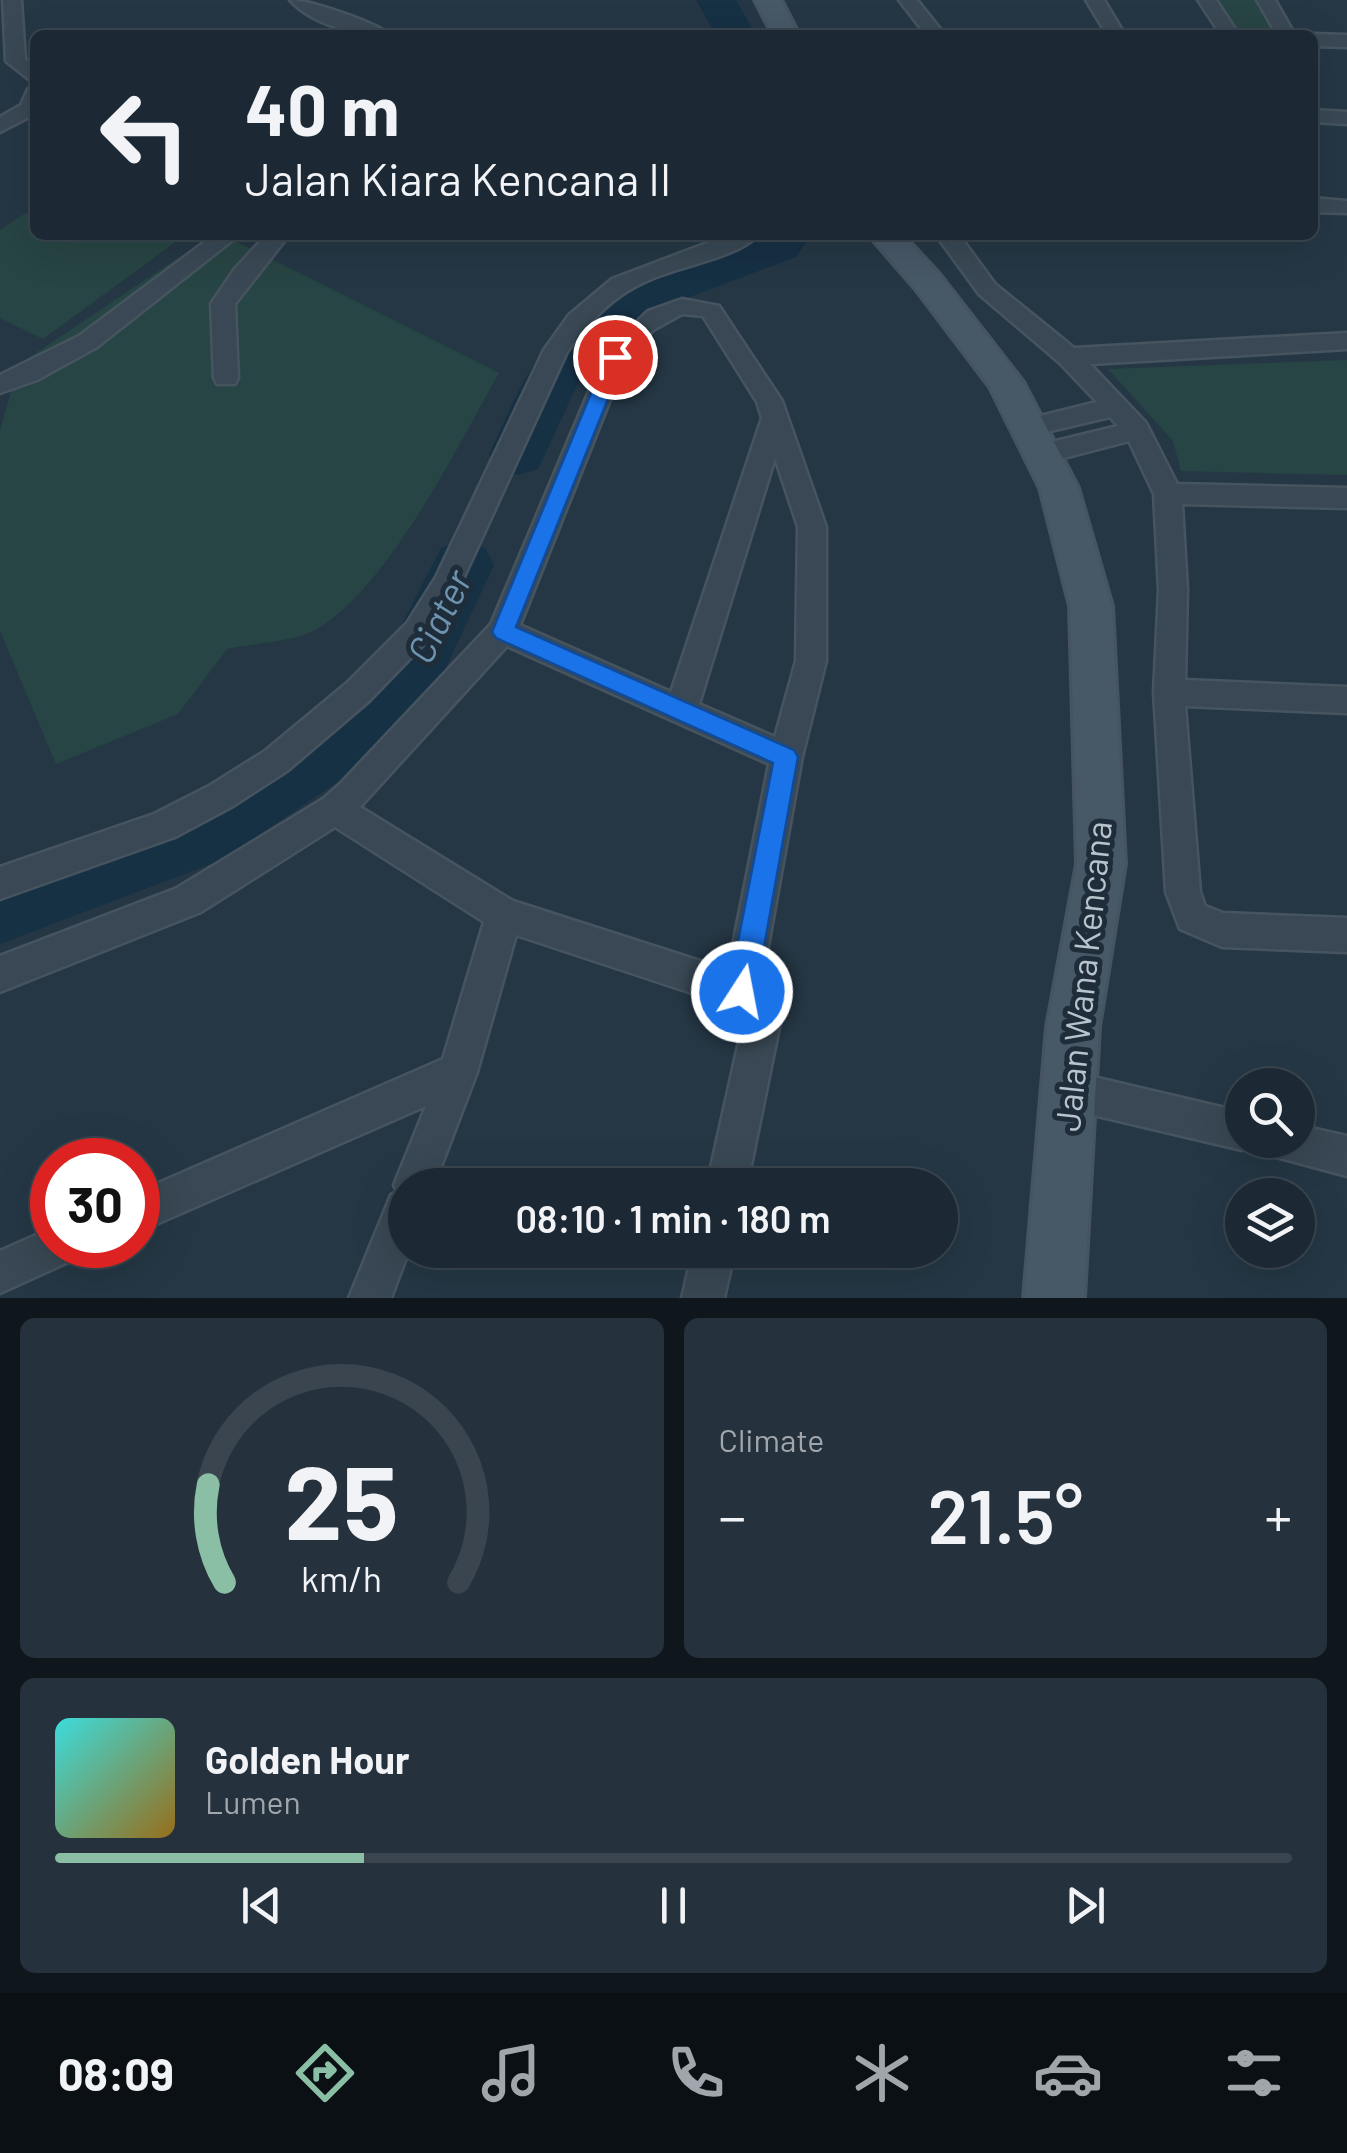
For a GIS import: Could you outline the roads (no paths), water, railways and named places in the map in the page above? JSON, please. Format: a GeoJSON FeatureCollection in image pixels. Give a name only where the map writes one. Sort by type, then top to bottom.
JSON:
{"type":"FeatureCollection","features":[{"type":"Feature","properties":{"kind":"street"},"geometry":{"type":"LineString","coordinates":[[12,0],[16,61],[30,74]]}},
{"type":"Feature","properties":{"kind":"street"},"geometry":{"type":"LineString","coordinates":[[299,0],[316,13],[366,30]]}},
{"type":"Feature","properties":{"kind":"street"},"geometry":{"type":"LineString","coordinates":[[768,0],[783,30]]}},
{"type":"Feature","properties":{"kind":"street"},"geometry":{"type":"LineString","coordinates":[[908,0],[932,30]]}},
{"type":"Feature","properties":{"kind":"street"},"geometry":{"type":"LineString","coordinates":[[1095,0],[1113,30]]}},
{"type":"Feature","properties":{"kind":"street"},"geometry":{"type":"LineString","coordinates":[[1207,0],[1227,30]]}},
{"type":"Feature","properties":{"kind":"street"},"geometry":{"type":"LineString","coordinates":[[1266,0],[1283,30]]}},
{"type":"Feature","properties":{"kind":"street"},"geometry":{"type":"LineString","coordinates":[[1318,40],[1347,41]]}},
{"type":"Feature","properties":{"kind":"street"},"geometry":{"type":"LineString","coordinates":[[0,96],[30,102]]}},
{"type":"Feature","properties":{"kind":"street"},"geometry":{"type":"LineString","coordinates":[[0,126],[30,105]]}},
{"type":"Feature","properties":{"kind":"street"},"geometry":{"type":"LineString","coordinates":[[1318,116],[1347,118]]}},
{"type":"Feature","properties":{"kind":"street"},"geometry":{"type":"LineString","coordinates":[[1318,205],[1343,207]]}},
{"type":"Feature","properties":{"kind":"street"},"geometry":{"type":"LineString","coordinates":[[0,384],[30,376],[58,358],[221,240]]}},
{"type":"Feature","properties":{"kind":"street"},"geometry":{"type":"LineString","coordinates":[[226,378],[224,304],[264,240]]}},
{"type":"Feature","properties":{"kind":"street"},"geometry":{"type":"LineString","coordinates":[[0,883],[163,826],[221,796],[276,761],[358,692],[417,632],[448,582],[556,350],[573,325],[626,278],[734,240]]}},
{"type":"Feature","properties":{"kind":"street","name":"Jalan Wana Kencana"},"geometry":{"type":"LineString","coordinates":[[890,240],[927,280],[1006,382],[1059,488],[1090,606],[1101,864],[1072,1027],[1054,1298]]}},
{"type":"Feature","properties":{"kind":"street"},"geometry":{"type":"LineString","coordinates":[[951,240],[987,289],[1069,357],[1126,419],[1168,494],[1173,590],[1169,692],[1183,892],[1192,916],[1222,930],[1347,935]]}},
{"type":"Feature","properties":{"kind":"street"},"geometry":{"type":"LineString","coordinates":[[0,974],[189,900],[334,809],[504,632],[615,357],[634,333],[657,315],[686,304],[710,310],[769,401],[812,527],[812,661],[786,757],[730,1168]]}},
{"type":"Feature","properties":{"kind":"street"},"geometry":{"type":"LineString","coordinates":[[1069,357],[1347,341]]}},
{"type":"Feature","properties":{"kind":"street"},"geometry":{"type":"LineString","coordinates":[[681,710],[775,418]]}},
{"type":"Feature","properties":{"kind":"street"},"geometry":{"type":"LineString","coordinates":[[1036,440],[1126,419]]}},
{"type":"Feature","properties":{"kind":"street"},"geometry":{"type":"LineString","coordinates":[[1168,494],[1347,498]]}},
{"type":"Feature","properties":{"kind":"street"},"geometry":{"type":"LineString","coordinates":[[504,632],[786,757]]}},
{"type":"Feature","properties":{"kind":"street"},"geometry":{"type":"LineString","coordinates":[[1169,692],[1347,700]]}},
{"type":"Feature","properties":{"kind":"street"},"geometry":{"type":"LineString","coordinates":[[334,809],[504,915],[753,1002]]}},
{"type":"Feature","properties":{"kind":"street"},"geometry":{"type":"LineString","coordinates":[[421,1168],[458,1072],[504,915]]}},
{"type":"Feature","properties":{"kind":"street"},"geometry":{"type":"LineString","coordinates":[[160,1202],[458,1072]]}},
{"type":"Feature","properties":{"kind":"street"},"geometry":{"type":"LineString","coordinates":[[1068,1090],[1225,1127]]}},
{"type":"Feature","properties":{"kind":"street"},"geometry":{"type":"LineString","coordinates":[[1315,1148],[1347,1156]]}},
{"type":"Feature","properties":{"kind":"street"},"geometry":{"type":"LineString","coordinates":[[370,1298],[388,1252]]}},
{"type":"Feature","properties":{"kind":"street"},"geometry":{"type":"LineString","coordinates":[[0,1272],[30,1259]]}},
{"type":"Feature","properties":{"kind":"street"},"geometry":{"type":"LineString","coordinates":[[703,1298],[710,1268]]}},
{"type":"Feature","properties":{"kind":"waterway","name":"Ciater"},"geometry":{"type":"LineString","coordinates":[[716,0],[733,30]]}},
{"type":"Feature","properties":{"kind":"waterway","name":"Ciater"},"geometry":{"type":"LineString","coordinates":[[518,454],[556,374],[585,339],[609,319],[661,289],[779,246],[783,240]]}},
{"type":"Feature","properties":{"kind":"waterway","name":"Ciater"},"geometry":{"type":"LineString","coordinates":[[0,908],[195,837],[393,709],[463,565]]}}]}
